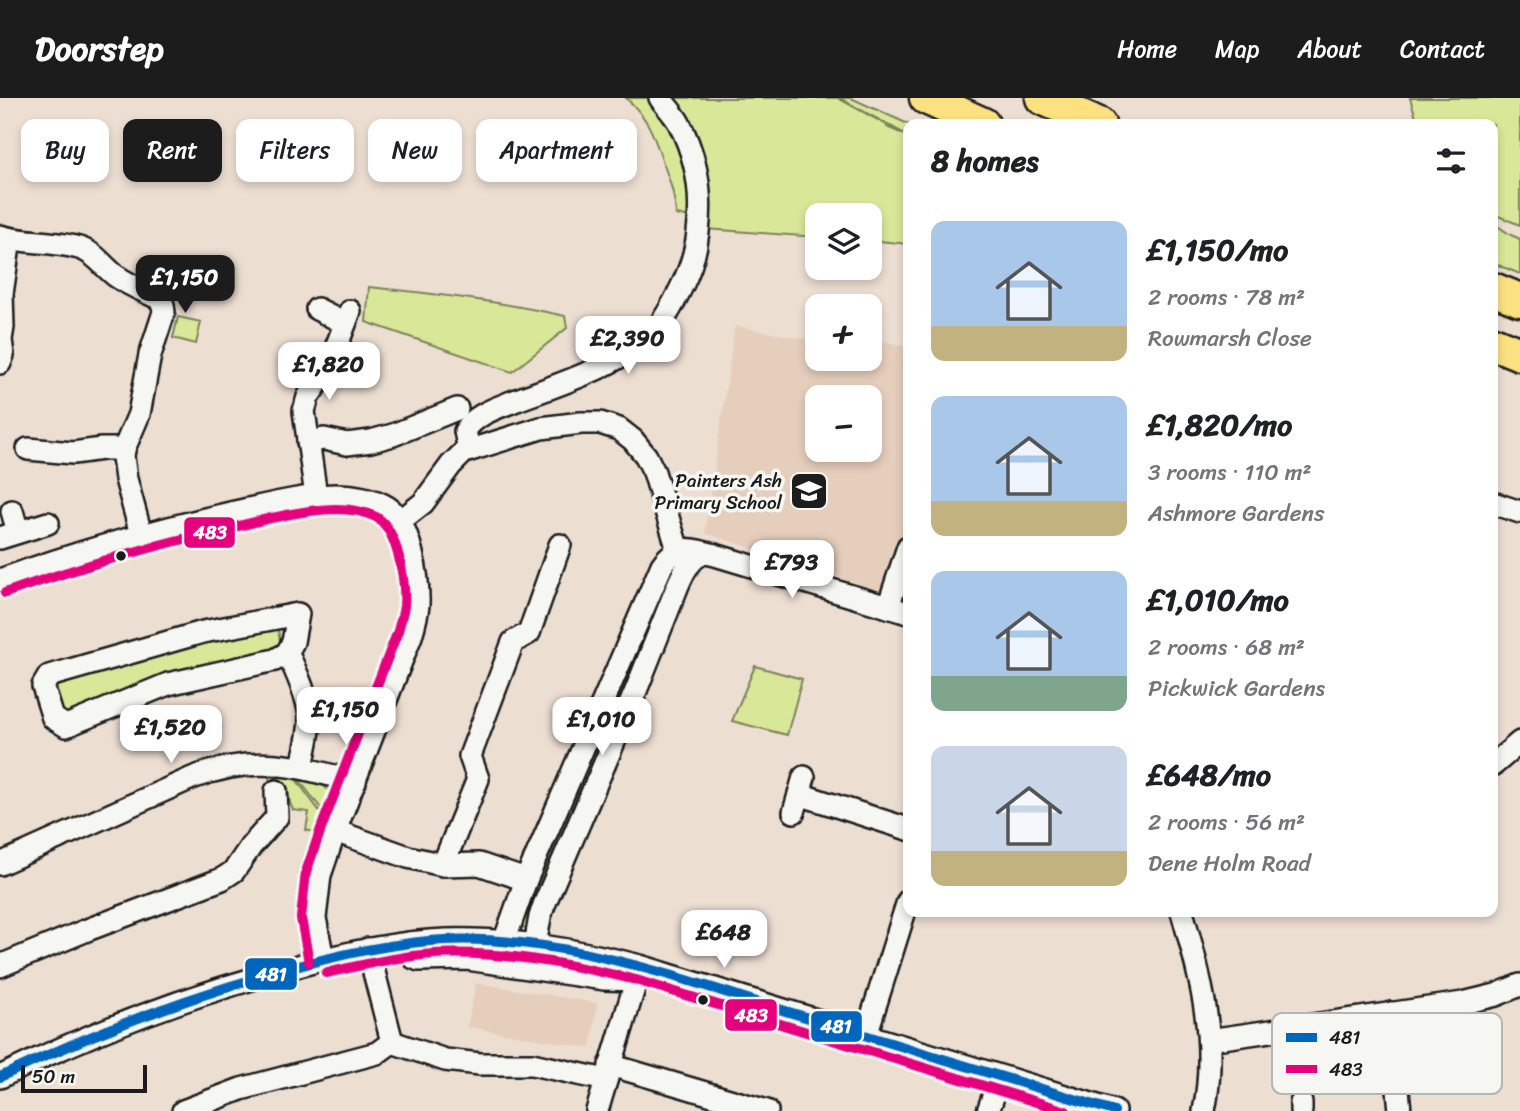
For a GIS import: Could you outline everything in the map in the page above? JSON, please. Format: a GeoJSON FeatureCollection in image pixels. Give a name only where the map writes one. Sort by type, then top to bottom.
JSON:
{"type":"FeatureCollection","features":[{"type":"Feature","properties":{"kind":"highway"},"geometry":{"type":"LineString","coordinates":[[926,98],[972,119]]}},
{"type":"Feature","properties":{"kind":"highway"},"geometry":{"type":"LineString","coordinates":[[1042,98],[1088,119]]}},
{"type":"Feature","properties":{"kind":"highway"},"geometry":{"type":"LineString","coordinates":[[1498,291],[1520,300]]}},
{"type":"Feature","properties":{"kind":"highway"},"geometry":{"type":"LineString","coordinates":[[1498,345],[1520,355]]}},
{"type":"Feature","properties":{"kind":"street"},"geometry":{"type":"LineString","coordinates":[[469,450],[466,431],[476,419],[591,371],[623,354],[652,333],[677,297],[690,269],[697,242],[700,192],[696,164],[679,122],[660,98]]}},
{"type":"Feature","properties":{"kind":"street"},"geometry":{"type":"LineString","coordinates":[[2,343],[1,292],[5,238],[83,250],[92,254],[116,276],[163,303],[164,312],[152,348],[139,412],[124,449],[123,465],[141,534]]}},
{"type":"Feature","properties":{"kind":"street"},"geometry":{"type":"LineString","coordinates":[[316,496],[304,415],[306,402],[329,366],[347,317],[317,309]]}},
{"type":"Feature","properties":{"kind":"street"},"geometry":{"type":"LineString","coordinates":[[308,442],[327,439],[347,444],[371,441],[457,409]]}},
{"type":"Feature","properties":{"kind":"street"},"geometry":{"type":"LineString","coordinates":[[400,521],[424,503],[451,464],[469,450],[547,427],[607,424],[619,429],[638,446],[650,463],[678,550]]}},
{"type":"Feature","properties":{"kind":"street"},"geometry":{"type":"LineString","coordinates":[[32,446],[74,453],[124,449]]}},
{"type":"Feature","properties":{"kind":"street"},"geometry":{"type":"LineString","coordinates":[[0,580],[141,534],[316,496],[348,496],[370,500],[388,508],[400,521],[411,552],[417,584],[417,613],[411,636],[320,875],[316,926],[323,959]]}},
{"type":"Feature","properties":{"kind":"street"},"geometry":{"type":"LineString","coordinates":[[1498,505],[1520,512]]}},
{"type":"Feature","properties":{"kind":"street"},"geometry":{"type":"LineString","coordinates":[[12,511],[50,562]]}},
{"type":"Feature","properties":{"kind":"street"},"geometry":{"type":"LineString","coordinates":[[443,864],[478,779],[470,756],[513,642],[529,633],[560,545]]}},
{"type":"Feature","properties":{"kind":"street"},"geometry":{"type":"LineString","coordinates":[[504,942],[526,880],[662,565],[669,555],[688,549],[715,555],[903,612]]}},
{"type":"Feature","properties":{"kind":"street"},"geometry":{"type":"LineString","coordinates":[[535,945],[544,905],[685,569],[702,553]]}},
{"type":"Feature","properties":{"kind":"street"},"geometry":{"type":"LineString","coordinates":[[888,607],[903,562]]}},
{"type":"Feature","properties":{"kind":"street"},"geometry":{"type":"LineString","coordinates":[[298,614],[293,642],[287,653],[275,660],[168,684],[66,726],[53,718],[43,686],[48,676],[202,632],[298,614]]}},
{"type":"Feature","properties":{"kind":"street"},"geometry":{"type":"LineString","coordinates":[[287,653],[310,715],[302,767]]}},
{"type":"Feature","properties":{"kind":"street"},"geometry":{"type":"LineString","coordinates":[[611,683],[635,693]]}},
{"type":"Feature","properties":{"kind":"street"},"geometry":{"type":"LineString","coordinates":[[1498,761],[1520,742]]}},
{"type":"Feature","properties":{"kind":"street"},"geometry":{"type":"LineString","coordinates":[[0,863],[200,775],[234,766],[274,764],[302,767],[355,782]]}},
{"type":"Feature","properties":{"kind":"street"},"geometry":{"type":"LineString","coordinates":[[0,966],[231,874],[277,817],[276,791]]}},
{"type":"Feature","properties":{"kind":"street"},"geometry":{"type":"LineString","coordinates":[[799,794],[903,827]]}},
{"type":"Feature","properties":{"kind":"street"},"geometry":{"type":"LineString","coordinates":[[561,800],[584,812]]}},
{"type":"Feature","properties":{"kind":"street"},"geometry":{"type":"LineString","coordinates":[[335,831],[408,857],[443,864],[479,864],[526,880]]}},
{"type":"Feature","properties":{"kind":"street"},"geometry":{"type":"LineString","coordinates":[[866,1035],[903,917]]}},
{"type":"Feature","properties":{"kind":"street"},"geometry":{"type":"LineString","coordinates":[[1183,917],[1199,979],[1209,1040],[1210,1064],[1204,1111]]}},
{"type":"Feature","properties":{"kind":"street"},"geometry":{"type":"LineString","coordinates":[[0,1077],[74,1042],[148,1012],[210,991],[368,949],[458,940],[504,942],[575,951],[638,973],[866,1035],[1114,1111]]}},
{"type":"Feature","properties":{"kind":"street"},"geometry":{"type":"LineString","coordinates":[[410,943],[415,960],[458,958],[604,979],[638,973]]}},
{"type":"Feature","properties":{"kind":"street"},"geometry":{"type":"LineString","coordinates":[[368,949],[391,1042]]}},
{"type":"Feature","properties":{"kind":"street"},"geometry":{"type":"LineString","coordinates":[[597,1111],[638,973]]}},
{"type":"Feature","properties":{"kind":"street"},"geometry":{"type":"LineString","coordinates":[[1391,1013],[1477,1000],[1520,985]]}},
{"type":"Feature","properties":{"kind":"street"},"geometry":{"type":"LineString","coordinates":[[1209,1040],[1272,1031]]}},
{"type":"Feature","properties":{"kind":"street"},"geometry":{"type":"LineString","coordinates":[[391,1042],[445,1060],[480,1064],[532,1064],[608,1072],[706,1103],[767,1111]]}},
{"type":"Feature","properties":{"kind":"street"},"geometry":{"type":"LineString","coordinates":[[183,1111],[241,1089],[377,1053],[391,1042]]}},
{"type":"Feature","properties":{"kind":"street"},"geometry":{"type":"LineString","coordinates":[[988,1111],[1000,1077]]}},
{"type":"Feature","properties":{"kind":"shaded area","name":"Painters Ash Primary School"},"geometry":{"type":"Polygon","coordinates":[[[735,326],[805,339],[805,371],[882,371],[882,341],[903,346],[903,598],[705,533],[735,326]]]}},
{"type":"Feature","properties":{"kind":"shaded area"},"geometry":{"type":"Polygon","coordinates":[[[476,983],[597,1003],[591,1048],[467,1027],[476,983]]]}},
{"type":"Feature","properties":{"kind":"green space"},"geometry":{"type":"Polygon","coordinates":[[[626,98],[656,98],[685,146],[693,217],[676,215],[671,187],[652,134],[640,112],[626,98]]]}},
{"type":"Feature","properties":{"kind":"green space"},"geometry":{"type":"Polygon","coordinates":[[[665,98],[838,98],[903,134],[903,243],[882,241],[882,203],[805,203],[805,236],[706,229],[665,98]]]}},
{"type":"Feature","properties":{"kind":"green space"},"geometry":{"type":"Polygon","coordinates":[[[839,98],[851,98],[903,122],[903,133],[839,98]]]}},
{"type":"Feature","properties":{"kind":"green space"},"geometry":{"type":"Polygon","coordinates":[[[1410,98],[1520,98],[1520,225],[1498,216],[1498,119],[1416,119],[1410,98]]]}},
{"type":"Feature","properties":{"kind":"green space"},"geometry":{"type":"Polygon","coordinates":[[[1498,226],[1520,239],[1520,274],[1498,265],[1498,226]]]}},
{"type":"Feature","properties":{"kind":"green space"},"geometry":{"type":"Polygon","coordinates":[[[369,287],[467,298],[541,311],[565,316],[567,328],[512,372],[366,322],[369,287]]]}},
{"type":"Feature","properties":{"kind":"green space"},"geometry":{"type":"Polygon","coordinates":[[[178,317],[201,322],[196,344],[173,338],[178,317]]]}},
{"type":"Feature","properties":{"kind":"green space"},"geometry":{"type":"Polygon","coordinates":[[[667,561],[679,567],[527,928],[511,925],[667,561]]]}},
{"type":"Feature","properties":{"kind":"green space"},"geometry":{"type":"Polygon","coordinates":[[[277,623],[281,648],[72,720],[57,716],[52,678],[277,623]]]}},
{"type":"Feature","properties":{"kind":"green space"},"geometry":{"type":"Polygon","coordinates":[[[755,666],[802,679],[787,735],[732,721],[755,666]]]}},
{"type":"Feature","properties":{"kind":"green space"},"geometry":{"type":"Polygon","coordinates":[[[269,775],[295,778],[326,820],[321,834],[306,830],[309,812],[293,810],[288,788],[270,790],[269,775]]]}},
{"type":"Feature","properties":{"kind":"green space"},"geometry":{"type":"Polygon","coordinates":[[[299,777],[315,781],[326,788],[331,799],[327,816],[299,780],[299,777]]]}},
{"type":"Feature","properties":{"kind":"transit line","name":"483"},"geometry":{"type":"LineString","coordinates":[[5,593],[144,549],[295,513],[351,510],[371,515],[384,523],[399,557],[404,584],[404,609],[306,872],[301,918],[309,962]]}},
{"type":"Feature","properties":{"kind":"transit line","name":"481"},"geometry":{"type":"LineString","coordinates":[[0,1077],[137,1018],[298,966],[402,944],[487,940],[572,951],[655,971],[1114,1111]]}},
{"type":"Feature","properties":{"kind":"transit line","name":"483"},"geometry":{"type":"LineString","coordinates":[[326,973],[422,955],[476,954],[557,963],[636,980],[1066,1111]]}},
{"type":"Feature","properties":{"kind":"place","name":"Painters Ash Primary School"},"geometry":{"type":"Point","coordinates":[809,491]}}]}
